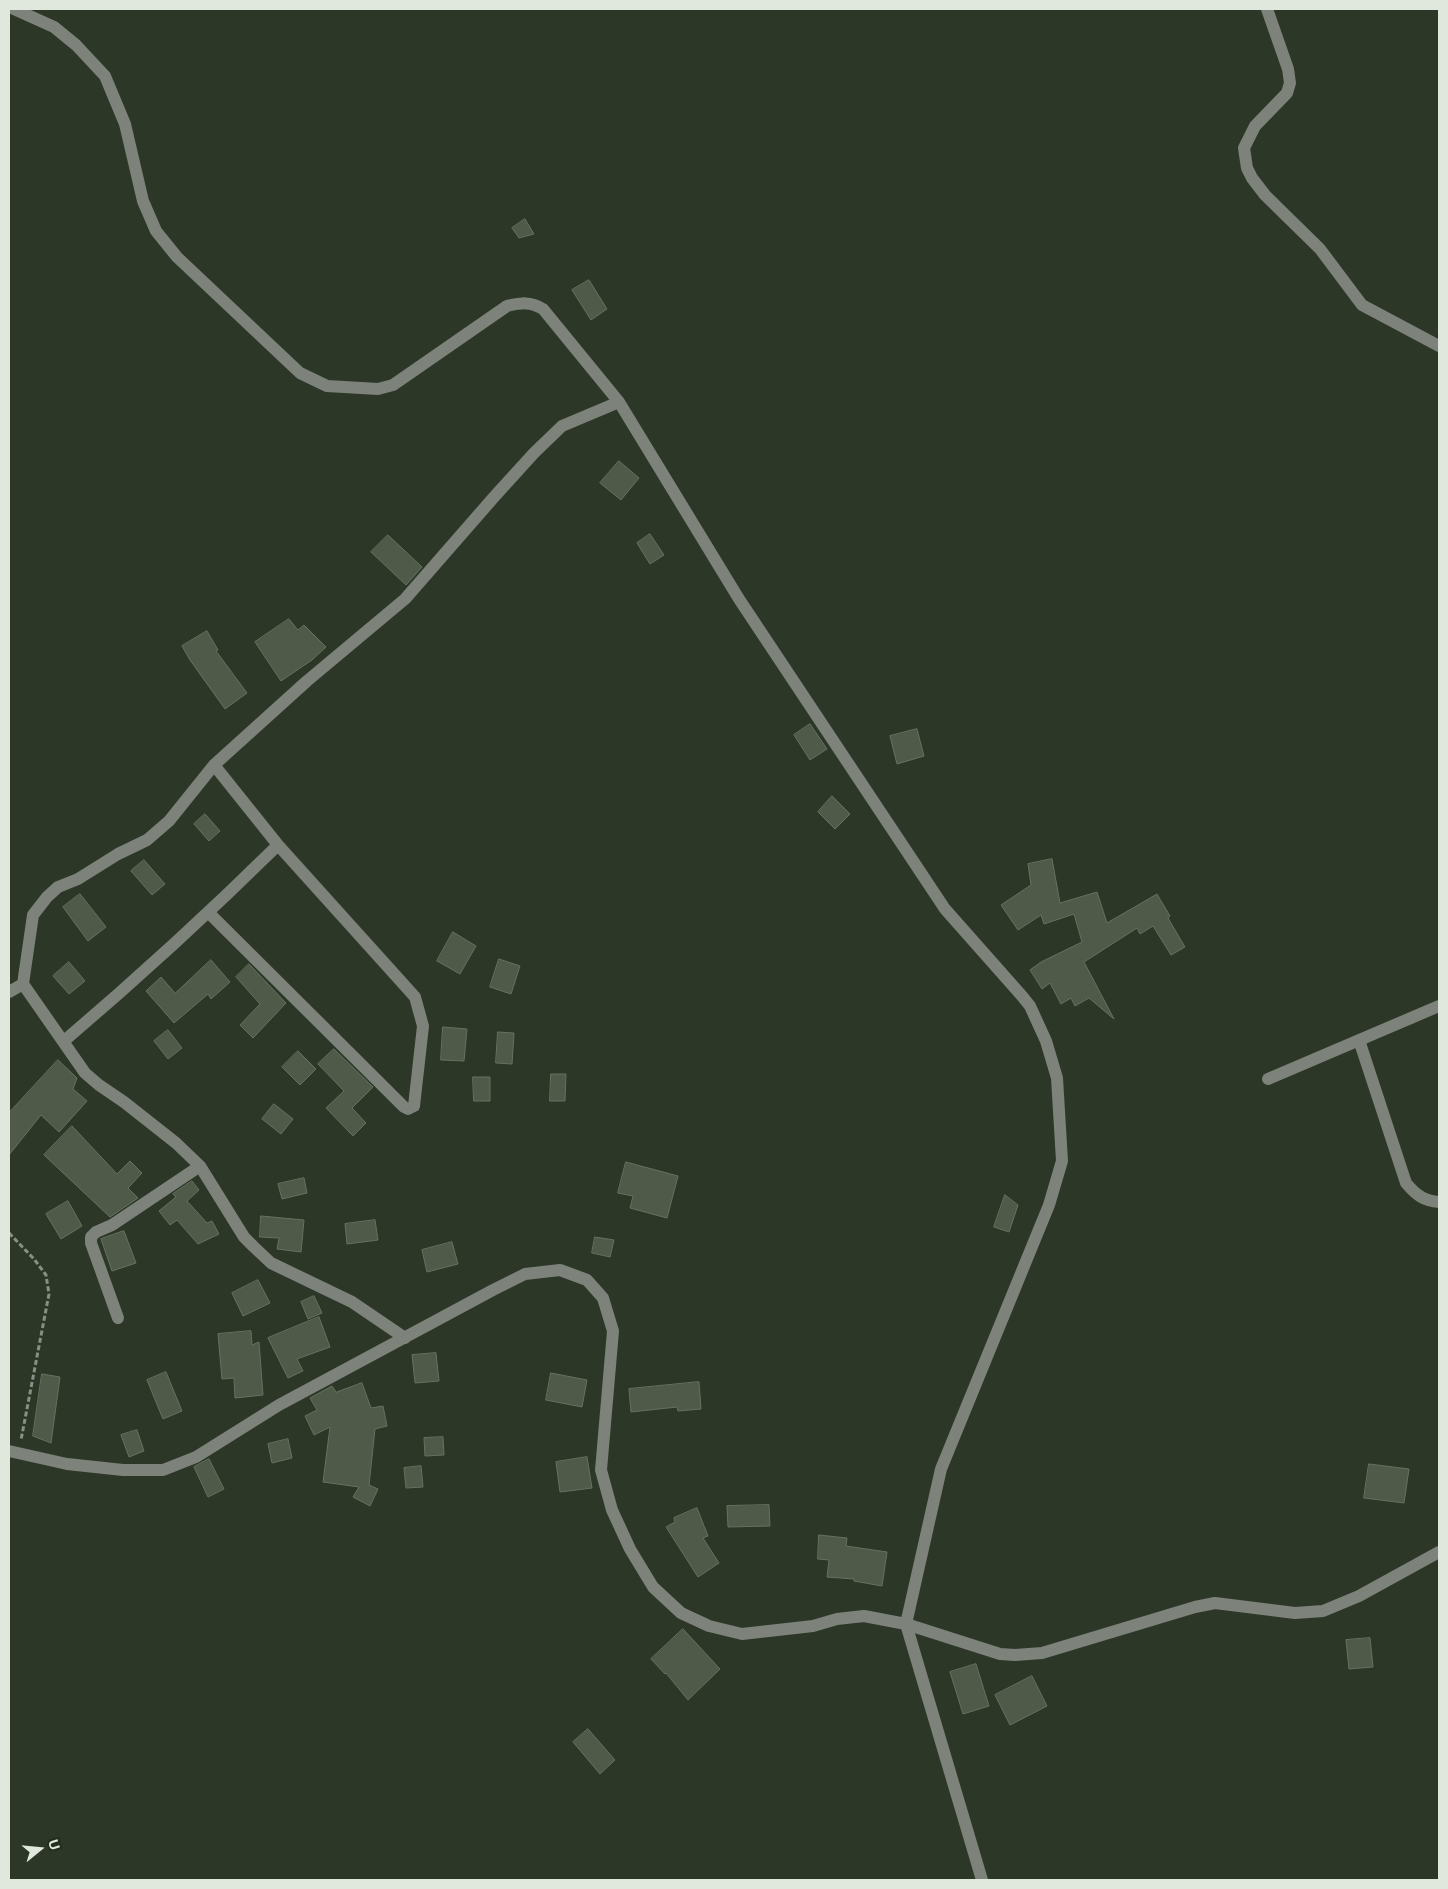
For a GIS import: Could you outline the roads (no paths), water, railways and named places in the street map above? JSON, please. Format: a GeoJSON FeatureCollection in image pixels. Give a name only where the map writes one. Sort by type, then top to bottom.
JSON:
{"type":"FeatureCollection","features":[{"type":"Feature","properties":{"kind":"street"},"geometry":{"type":"LineString","coordinates":[[14,9],[54,27],[76,45],[105,76],[125,124],[143,201],[156,231],[177,257],[300,374],[326,386],[378,389],[392,385],[507,306],[522,303],[534,304],[542,309],[619,402],[739,599],[945,909],[1030,1006],[1046,1041],[1057,1078],[1062,1161],[1049,1205],[941,1469],[906,1624],[982,1880]]}},
{"type":"Feature","properties":{"kind":"street"},"geometry":{"type":"LineString","coordinates":[[1267,9],[1288,69],[1290,83],[1287,93],[1255,126],[1244,148],[1247,168],[1252,178],[1265,195],[1320,248],[1362,305],[1439,346]]}},
{"type":"Feature","properties":{"kind":"street"},"geometry":{"type":"LineString","coordinates":[[405,1338],[352,1302],[271,1263],[244,1237],[200,1166],[176,1143],[85,1073],[24,984],[33,915],[47,897],[58,887],[78,879],[118,854],[147,840],[169,821],[214,765],[307,681],[405,599],[511,478],[562,426],[619,402]]}},
{"type":"Feature","properties":{"kind":"street"},"geometry":{"type":"LineString","coordinates":[[209,913],[404,1107],[408,1109],[414,1106],[423,1026],[415,997],[278,845],[214,765]]}},
{"type":"Feature","properties":{"kind":"street"},"geometry":{"type":"LineString","coordinates":[[64,1041],[138,978],[209,913],[278,845]]}},
{"type":"Feature","properties":{"kind":"street"},"geometry":{"type":"LineString","coordinates":[[9,992],[24,984]]}},
{"type":"Feature","properties":{"kind":"street"},"geometry":{"type":"LineString","coordinates":[[1268,1079],[1439,1006]]}},
{"type":"Feature","properties":{"kind":"street"},"geometry":{"type":"LineString","coordinates":[[1359,1040],[1406,1183],[1414,1194],[1423,1199],[1439,1202]]}},
{"type":"Feature","properties":{"kind":"street"},"geometry":{"type":"LineString","coordinates":[[118,1318],[91,1243],[91,1237],[200,1166]]}},
{"type":"Feature","properties":{"kind":"street"},"geometry":{"type":"LineString","coordinates":[[13,1452],[67,1464],[123,1470],[163,1470],[196,1457],[279,1405],[493,1290],[525,1274],[560,1270],[587,1280],[602,1298],[613,1331],[601,1470],[612,1510],[630,1549],[654,1587],[682,1613],[709,1626],[742,1634],[813,1626],[837,1619],[864,1616],[906,1624],[1000,1654],[1042,1653],[1195,1607],[1215,1603],[1295,1613],[1323,1611],[1359,1596],[1439,1552]]}}]}
